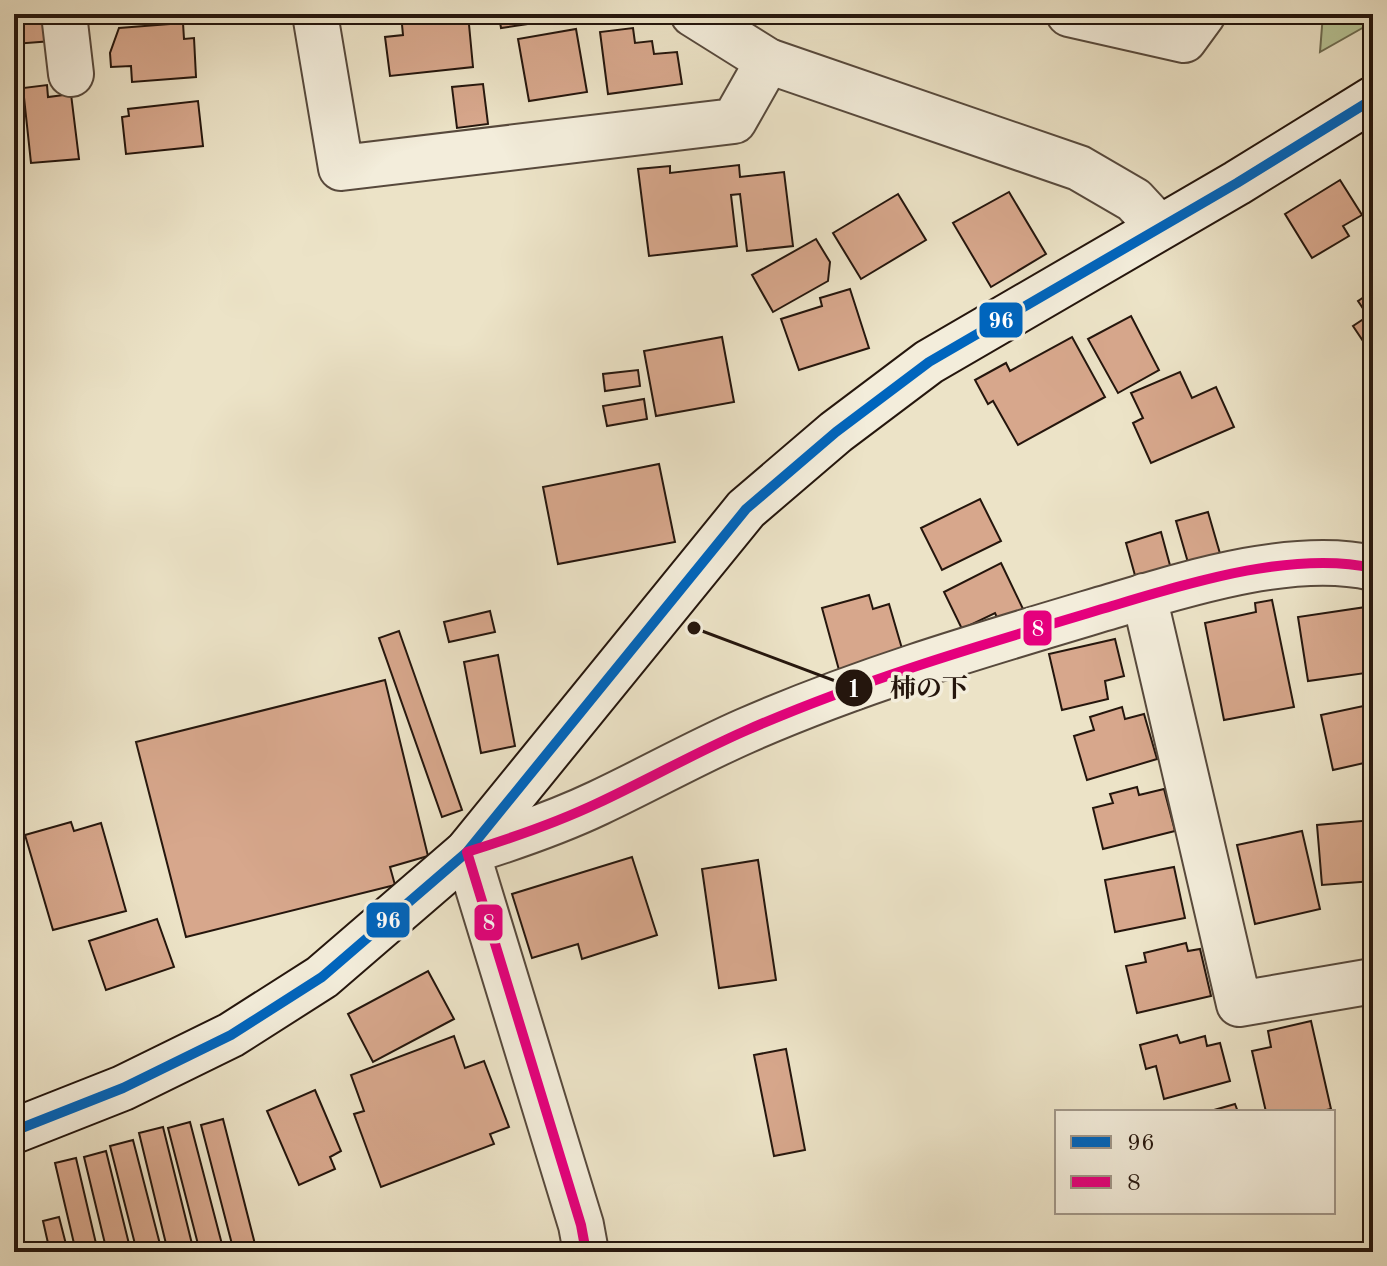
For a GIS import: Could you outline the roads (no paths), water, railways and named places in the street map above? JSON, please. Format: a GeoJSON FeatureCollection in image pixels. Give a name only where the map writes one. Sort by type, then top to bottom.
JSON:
{"type":"FeatureCollection","features":[{"type":"Feature","properties":{"kind":"street"},"geometry":{"type":"LineString","coordinates":[[64,14],[71,74]]}},
{"type":"Feature","properties":{"kind":"street"},"geometry":{"type":"LineString","coordinates":[[315,14],[341,168],[734,121],[768,61]]}},
{"type":"Feature","properties":{"kind":"street"},"geometry":{"type":"LineString","coordinates":[[693,14],[768,61],[1079,168],[1134,200],[1159,227]]}},
{"type":"Feature","properties":{"kind":"street"},"geometry":{"type":"LineString","coordinates":[[1069,14],[1184,40],[1203,14]]}},
{"type":"Feature","properties":{"kind":"street"},"geometry":{"type":"LineString","coordinates":[[14,1131],[123,1088],[231,1035],[322,977],[405,909],[467,852],[746,509],[836,432],[929,362],[1237,183],[1373,99]]}},
{"type":"Feature","properties":{"kind":"street"},"geometry":{"type":"LineString","coordinates":[[467,852],[530,833],[745,731],[908,668],[1144,596],[1258,569],[1307,562],[1353,563],[1373,568]]}},
{"type":"Feature","properties":{"kind":"street"},"geometry":{"type":"LineString","coordinates":[[1144,596],[1239,1004],[1373,981]]}},
{"type":"Feature","properties":{"kind":"street"},"geometry":{"type":"LineString","coordinates":[[467,852],[581,1225],[586,1252]]}},
{"type":"Feature","properties":{"kind":"place","name":"柿の下"},"geometry":{"type":"Point","coordinates":[694,628]}}]}
